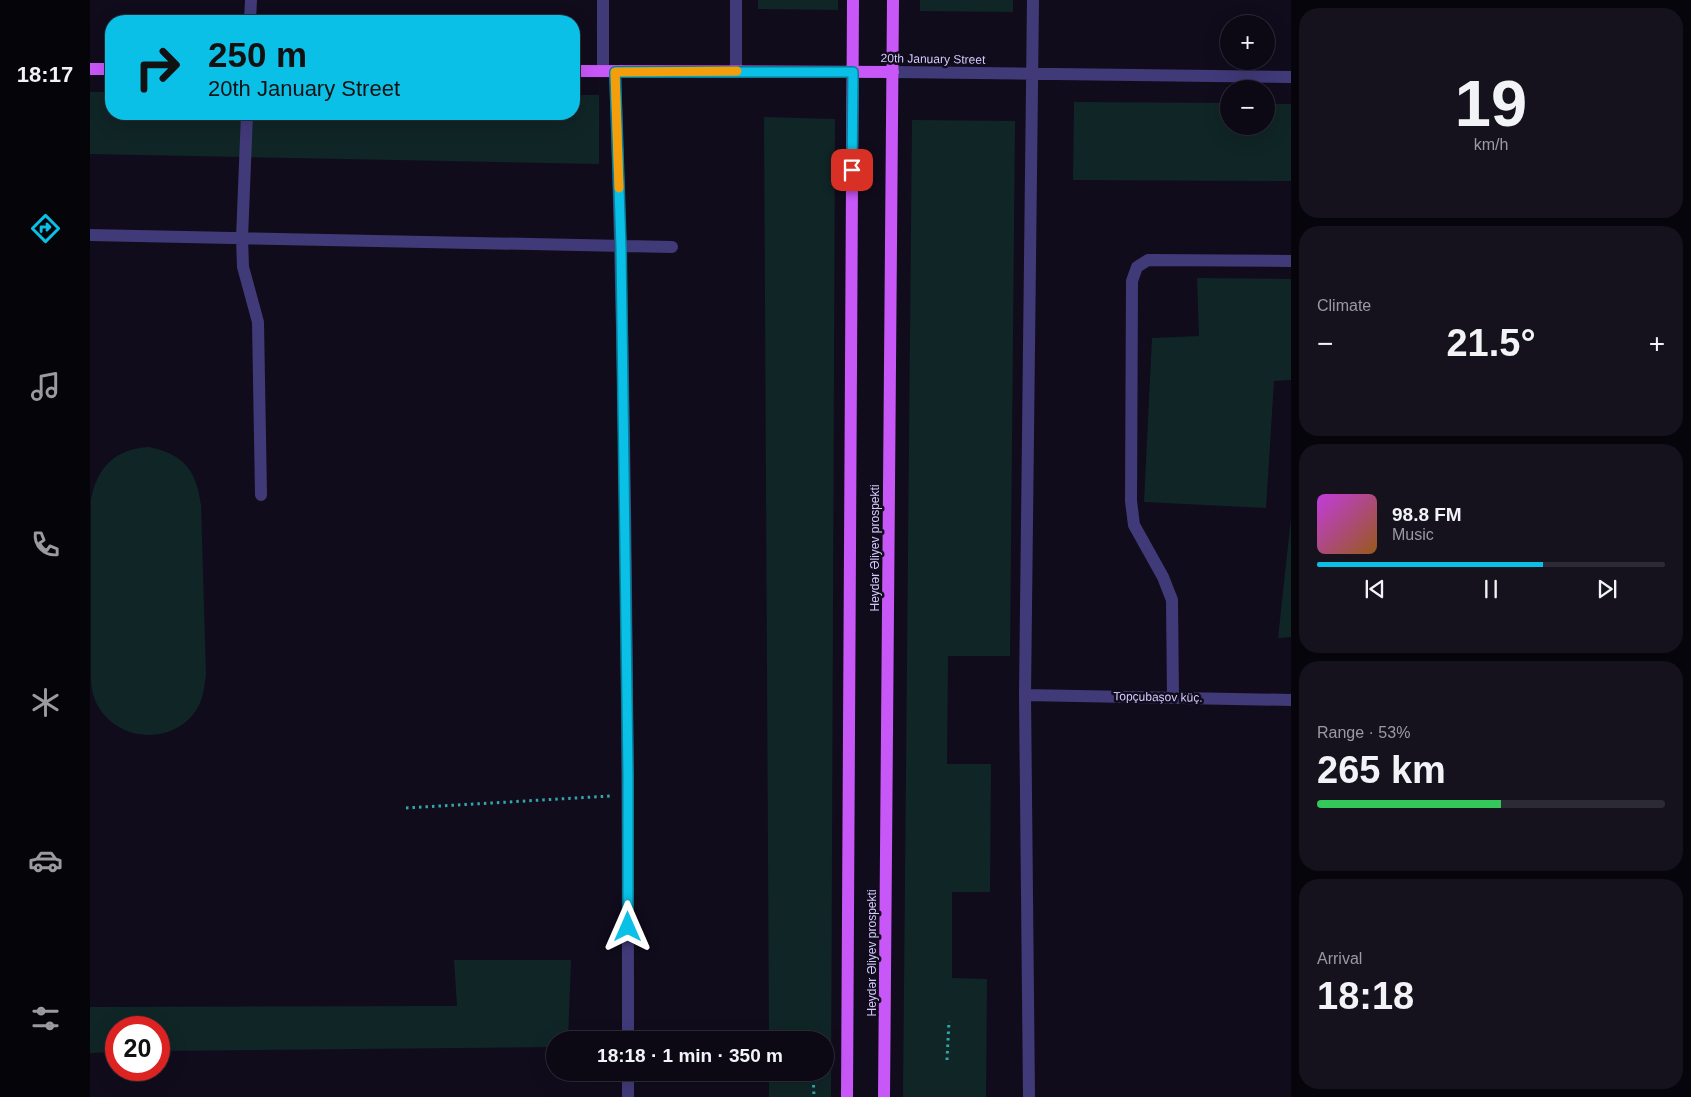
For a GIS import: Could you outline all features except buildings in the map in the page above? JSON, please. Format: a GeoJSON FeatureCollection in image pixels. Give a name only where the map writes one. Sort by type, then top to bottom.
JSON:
{"type":"FeatureCollection","features":[{"type":"Feature","properties":{"kind":"main road","name":"Heydər Əliyev prospekti"},"geometry":{"type":"LineString","coordinates":[[847,1097],[853,0]]}},
{"type":"Feature","properties":{"kind":"main road","name":"Heydər Əliyev prospekti"},"geometry":{"type":"LineString","coordinates":[[884,1097],[893,0]]}},
{"type":"Feature","properties":{"kind":"main road"},"geometry":{"type":"LineString","coordinates":[[90,68],[105,69]]}},
{"type":"Feature","properties":{"kind":"main road","name":"20th January Street"},"geometry":{"type":"LineString","coordinates":[[580,71],[893,72]]}},
{"type":"Feature","properties":{"kind":"street"},"geometry":{"type":"LineString","coordinates":[[250,15],[251,0]]}},
{"type":"Feature","properties":{"kind":"street"},"geometry":{"type":"LineString","coordinates":[[604,0],[621,247],[628,795],[628,1031]]}},
{"type":"Feature","properties":{"kind":"street"},"geometry":{"type":"LineString","coordinates":[[736,0],[736,71]]}},
{"type":"Feature","properties":{"kind":"street"},"geometry":{"type":"LineString","coordinates":[[1028,1097],[1025,694],[1032,0]]}},
{"type":"Feature","properties":{"kind":"street","name":"20th January Street"},"geometry":{"type":"LineString","coordinates":[[893,72],[1291,77]]}},
{"type":"Feature","properties":{"kind":"street"},"geometry":{"type":"LineString","coordinates":[[247,120],[242,238],[244,267],[258,322],[261,495]]}},
{"type":"Feature","properties":{"kind":"street"},"geometry":{"type":"LineString","coordinates":[[90,236],[672,247]]}},
{"type":"Feature","properties":{"kind":"street"},"geometry":{"type":"LineString","coordinates":[[1173,697],[1172,600],[1163,577],[1134,525],[1131,501],[1132,281],[1137,267],[1148,260],[1291,262]]}},
{"type":"Feature","properties":{"kind":"street","name":"Topçubaşov küç."},"geometry":{"type":"LineString","coordinates":[[1025,694],[1291,700]]}},
{"type":"Feature","properties":{"kind":"street"},"geometry":{"type":"LineString","coordinates":[[628,1081],[628,1097]]}},
{"type":"Feature","properties":{"kind":"path"},"geometry":{"type":"LineString","coordinates":[[406,808],[628,795]]}},
{"type":"Feature","properties":{"kind":"path"},"geometry":{"type":"LineString","coordinates":[[947,1060],[949,1022]]}},
{"type":"Feature","properties":{"kind":"path"},"geometry":{"type":"LineString","coordinates":[[813,1081],[814,1097]]}},
{"type":"Feature","properties":{"kind":"green space"},"geometry":{"type":"Polygon","coordinates":[[[758,0],[838,0],[838,10],[758,9],[758,0]]]}},
{"type":"Feature","properties":{"kind":"green space"},"geometry":{"type":"Polygon","coordinates":[[[920,0],[1013,0],[1013,12],[920,11],[920,0]]]}},
{"type":"Feature","properties":{"kind":"green space"},"geometry":{"type":"Polygon","coordinates":[[[90,92],[105,92],[105,120],[580,120],[580,95],[599,95],[599,164],[90,154],[90,92]]]}},
{"type":"Feature","properties":{"kind":"green space"},"geometry":{"type":"Polygon","coordinates":[[[1074,102],[1220,103],[1220,135],[1275,135],[1275,104],[1291,104],[1291,181],[1073,180],[1074,102]]]}},
{"type":"Feature","properties":{"kind":"green space"},"geometry":{"type":"Polygon","coordinates":[[[764,117],[835,119],[831,1031],[769,1031],[764,117]]]}},
{"type":"Feature","properties":{"kind":"green space"},"geometry":{"type":"Polygon","coordinates":[[[912,120],[1015,121],[1010,656],[948,656],[947,764],[991,764],[990,892],[952,892],[952,978],[987,979],[986,1097],[903,1097],[912,120]]]}},
{"type":"Feature","properties":{"kind":"green space"},"geometry":{"type":"Polygon","coordinates":[[[1197,278],[1291,279],[1291,380],[1274,381],[1266,508],[1144,502],[1152,338],[1199,336],[1197,278]]]}},
{"type":"Feature","properties":{"kind":"green space"},"geometry":{"type":"Polygon","coordinates":[[[149,447],[172,455],[187,466],[196,482],[199,493],[201,505],[206,675],[203,694],[195,712],[184,723],[171,731],[157,734],[142,734],[128,731],[114,724],[103,714],[95,700],[91,674],[91,500],[94,488],[103,469],[117,456],[126,451],[149,447]]]}},
{"type":"Feature","properties":{"kind":"green space"},"geometry":{"type":"Polygon","coordinates":[[[1291,518],[1291,637],[1278,638],[1291,518]]]}},
{"type":"Feature","properties":{"kind":"green space"},"geometry":{"type":"Polygon","coordinates":[[[454,960],[571,960],[568,1031],[546,1031],[546,1047],[170,1051],[170,1016],[105,1016],[105,1052],[90,1053],[90,1007],[457,1006],[454,960]]]}},
{"type":"Feature","properties":{"kind":"green space"},"geometry":{"type":"Polygon","coordinates":[[[769,1081],[831,1081],[831,1097],[769,1097],[769,1081]]]}},
{"type":"Feature","properties":{"kind":"slow traffic"},"geometry":{"type":"LineString","coordinates":[[619,188],[615,72],[737,71]]}},
{"type":"Feature","properties":{"kind":"route"},"geometry":{"type":"LineString","coordinates":[[628,927],[628,775],[621,247],[615,72],[853,72],[852,170]]}}]}
